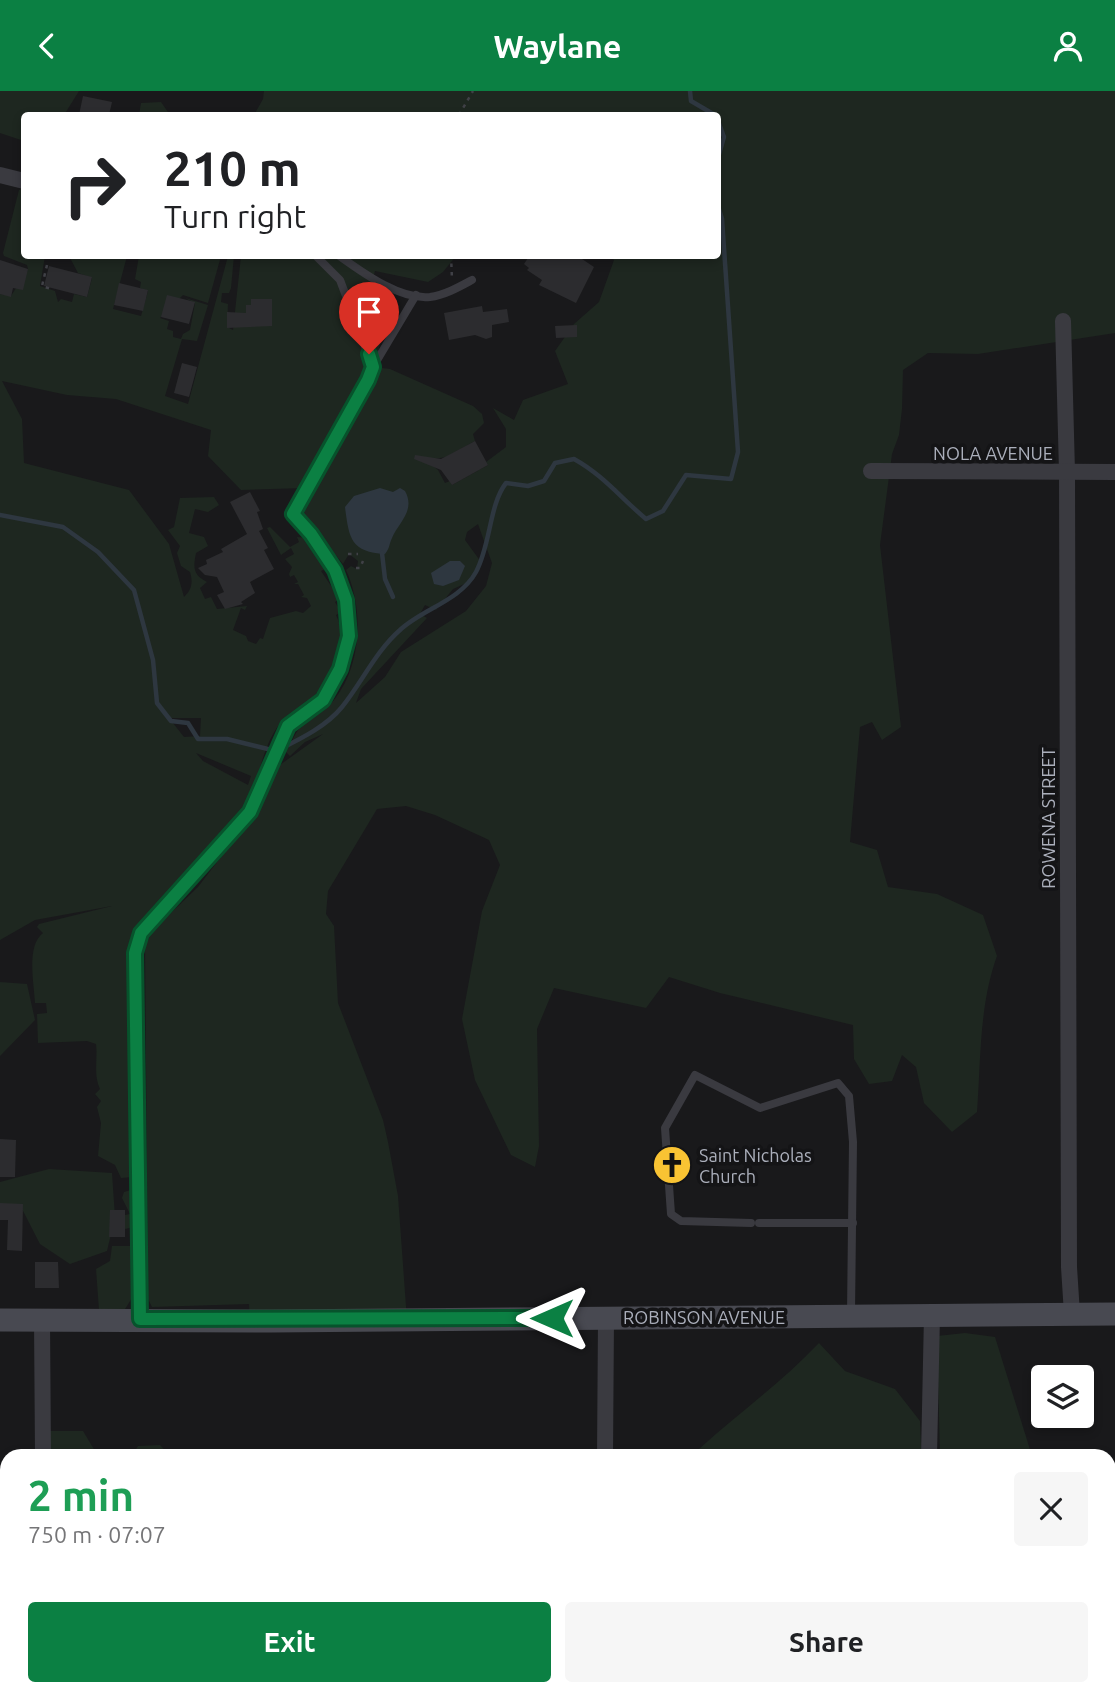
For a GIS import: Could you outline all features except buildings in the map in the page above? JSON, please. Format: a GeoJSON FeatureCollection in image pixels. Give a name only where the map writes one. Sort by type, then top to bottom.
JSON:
{"type":"FeatureCollection","features":[{"type":"Feature","properties":{"kind":"main road","name":"ROBINSON AVENUE"},"geometry":{"type":"LineString","coordinates":[[0,1320],[1115,1314]]}},
{"type":"Feature","properties":{"kind":"street"},"geometry":{"type":"LineString","coordinates":[[0,175],[21,180]]}},
{"type":"Feature","properties":{"kind":"street","name":"ROWENA STREET"},"geometry":{"type":"LineString","coordinates":[[1063,321],[1067,472],[1069,1254],[1072,1314]]}},
{"type":"Feature","properties":{"kind":"street","name":"NOLA AVENUE"},"geometry":{"type":"LineString","coordinates":[[871,471],[1115,472]]}},
{"type":"Feature","properties":{"kind":"street"},"geometry":{"type":"LineString","coordinates":[[929,1449],[932,1315]]}},
{"type":"Feature","properties":{"kind":"street"},"geometry":{"type":"LineString","coordinates":[[605,1449],[606,1318]]}},
{"type":"Feature","properties":{"kind":"street"},"geometry":{"type":"LineString","coordinates":[[42,1319],[43,1449]]}},
{"type":"Feature","properties":{"kind":"lane"},"geometry":{"type":"LineString","coordinates":[[320,259],[340,280],[373,367]]}},
{"type":"Feature","properties":{"kind":"lane"},"geometry":{"type":"LineString","coordinates":[[344,259],[380,281],[428,297],[453,290],[472,280]]}},
{"type":"Feature","properties":{"kind":"lane"},"geometry":{"type":"LineString","coordinates":[[140,1319],[135,953],[141,933],[250,812],[288,726],[323,700],[340,669],[349,636],[346,600],[335,570],[311,534],[293,514],[373,367],[416,295]]}},
{"type":"Feature","properties":{"kind":"lane"},"geometry":{"type":"LineString","coordinates":[[851,1316],[853,1223],[853,1142],[849,1096],[838,1083],[761,1108],[695,1075],[665,1128],[671,1214],[681,1221],[853,1223]]}},
{"type":"Feature","properties":{"kind":"path"},"geometry":{"type":"LineString","coordinates":[[460,112],[473,91]]}},
{"type":"Feature","properties":{"kind":"path"},"geometry":{"type":"LineString","coordinates":[[450,259],[453,290]]}},
{"type":"Feature","properties":{"kind":"path"},"geometry":{"type":"LineString","coordinates":[[47,265],[42,286],[51,289]]}},
{"type":"Feature","properties":{"kind":"path"},"geometry":{"type":"LineString","coordinates":[[348,554],[358,554]]}},
{"type":"Feature","properties":{"kind":"path"},"geometry":{"type":"LineString","coordinates":[[356,568],[360,568],[363,561]]}},
{"type":"Feature","properties":{"kind":"shaded area"},"geometry":{"type":"Polygon","coordinates":[[[0,91],[79,91],[66,112],[21,112],[21,140],[0,133],[0,91]]]}},
{"type":"Feature","properties":{"kind":"shaded area"},"geometry":{"type":"Polygon","coordinates":[[[264,91],[1115,91],[1115,333],[978,354],[928,353],[903,370],[899,435],[892,454],[880,545],[901,727],[882,740],[872,722],[860,727],[850,842],[877,850],[888,887],[937,894],[983,915],[997,956],[984,1013],[977,1112],[952,1132],[924,1103],[916,1067],[902,1055],[892,1081],[869,1084],[854,1059],[853,1025],[720,993],[669,977],[646,1008],[554,988],[537,1029],[539,1146],[535,1167],[511,1155],[475,1080],[462,1019],[482,911],[500,865],[489,840],[435,815],[406,806],[377,809],[328,891],[326,914],[334,926],[338,1003],[383,1120],[388,1142],[398,1196],[407,1320],[250,1320],[249,1304],[152,1307],[148,1299],[145,946],[152,931],[198,887],[227,849],[228,836],[250,812],[258,792],[133,937],[129,951],[133,1177],[121,1178],[115,1165],[98,1156],[101,1123],[97,1107],[101,1101],[95,1094],[100,1089],[96,1072],[96,1044],[87,1041],[38,1043],[37,1014],[47,1013],[46,1003],[35,1003],[32,965],[34,947],[43,933],[37,927],[39,924],[112,906],[35,920],[0,940],[0,294],[11,296],[28,269],[27,265],[4,256],[3,253],[19,190],[21,189],[21,259],[44,259],[40,286],[55,291],[58,302],[61,299],[72,302],[74,294],[87,297],[92,278],[78,273],[71,259],[126,259],[113,309],[141,316],[148,291],[140,288],[141,282],[135,279],[138,259],[220,259],[208,303],[183,295],[160,318],[169,321],[167,329],[173,331],[173,337],[181,339],[183,334],[190,330],[195,303],[185,298],[208,305],[197,341],[182,339],[165,396],[188,404],[227,259],[234,259],[231,288],[229,293],[222,293],[221,302],[228,304],[227,327],[233,330],[241,259],[454,259],[443,272],[428,282],[375,271],[369,294],[381,337],[377,361],[305,488],[241,490],[208,456],[211,430],[116,399],[67,395],[2,381],[22,419],[24,463],[129,490],[169,544],[184,597],[190,589],[191,576],[190,572],[181,566],[177,553],[180,546],[168,530],[174,527],[180,498],[214,497],[219,505],[208,512],[195,509],[189,533],[204,537],[208,546],[196,553],[195,571],[207,582],[200,588],[205,599],[211,597],[217,609],[247,606],[245,610],[241,608],[233,630],[246,636],[248,641],[256,644],[260,638],[263,639],[270,618],[296,611],[303,613],[311,606],[307,598],[301,597],[304,595],[298,584],[294,584],[298,582],[294,575],[290,577],[292,567],[285,559],[294,554],[291,548],[281,555],[267,528],[270,527],[290,547],[299,542],[297,537],[308,538],[325,569],[321,571],[340,599],[335,602],[341,612],[336,615],[340,625],[340,646],[334,667],[323,686],[274,732],[254,788],[259,791],[266,775],[323,734],[305,742],[290,756],[285,751],[300,728],[334,700],[343,686],[355,654],[356,602],[346,570],[351,566],[357,569],[358,561],[349,554],[343,564],[302,514],[302,506],[382,368],[390,369],[473,406],[482,414],[484,423],[473,434],[475,441],[430,463],[438,470],[445,483],[450,481],[452,485],[488,465],[486,462],[506,447],[506,429],[493,408],[514,420],[523,400],[568,384],[555,351],[574,324],[599,302],[613,259],[721,259],[721,112],[256,112],[264,91]],[[478,524],[467,532],[465,540],[481,562],[471,581],[453,589],[436,610],[425,605],[420,614],[427,618],[361,689],[356,703],[385,677],[401,652],[466,611],[486,586],[492,563],[478,524]],[[169,718],[184,737],[200,736],[201,718],[169,718]],[[196,753],[203,761],[248,785],[251,776],[196,753]]]}},
{"type":"Feature","properties":{"kind":"shaded area"},"geometry":{"type":"Polygon","coordinates":[[[161,102],[168,112],[140,112],[141,103],[161,102]]]}},
{"type":"Feature","properties":{"kind":"shaded area"},"geometry":{"type":"Polygon","coordinates":[[[380,488],[393,492],[400,488],[408,498],[405,516],[385,554],[358,547],[350,535],[345,507],[354,496],[380,488]]]}},
{"type":"Feature","properties":{"kind":"shaded area"},"geometry":{"type":"Polygon","coordinates":[[[450,561],[460,561],[465,566],[459,580],[443,586],[434,584],[431,573],[450,561]]]}},
{"type":"Feature","properties":{"kind":"shaded area"},"geometry":{"type":"Polygon","coordinates":[[[0,982],[27,984],[35,1020],[0,1056],[0,982]]]}},
{"type":"Feature","properties":{"kind":"shaded area"},"geometry":{"type":"Polygon","coordinates":[[[49,1169],[112,1173],[115,1217],[107,1251],[70,1264],[40,1244],[21,1207],[0,1208],[0,1182],[49,1169]]]}},
{"type":"Feature","properties":{"kind":"shaded area"},"geometry":{"type":"Polygon","coordinates":[[[134,1189],[134,1227],[125,1229],[125,1215],[130,1214],[122,1198],[124,1192],[134,1189]]]}},
{"type":"Feature","properties":{"kind":"shaded area"},"geometry":{"type":"Polygon","coordinates":[[[112,1246],[133,1246],[132,1298],[125,1309],[99,1310],[96,1269],[110,1261],[112,1246]]]}},
{"type":"Feature","properties":{"kind":"shaded area"},"geometry":{"type":"Polygon","coordinates":[[[965,1333],[995,1337],[1030,1449],[940,1449],[937,1336],[965,1333]]]}},
{"type":"Feature","properties":{"kind":"shaded area"},"geometry":{"type":"Polygon","coordinates":[[[819,1343],[845,1371],[895,1389],[920,1421],[921,1449],[699,1449],[819,1343]]]}},
{"type":"Feature","properties":{"kind":"shaded area"},"geometry":{"type":"Polygon","coordinates":[[[50,1431],[83,1431],[94,1449],[50,1449],[50,1431]]]}},
{"type":"Feature","properties":{"kind":"shaded area"},"geometry":{"type":"Polygon","coordinates":[[[160,1445],[164,1449],[136,1449],[138,1446],[160,1445]]]}},
{"type":"Feature","properties":{"kind":"waterway"},"geometry":{"type":"LineString","coordinates":[[690,91],[691,101],[710,112]]}},
{"type":"Feature","properties":{"kind":"waterway"},"geometry":{"type":"LineString","coordinates":[[721,129],[724,137],[721,148]]}},
{"type":"Feature","properties":{"kind":"waterway"},"geometry":{"type":"LineString","coordinates":[[0,515],[63,527],[98,552],[134,590],[153,660],[157,703],[171,721],[188,723],[198,739],[227,739],[276,751],[328,721],[342,707],[391,638],[409,623],[451,598],[469,582],[481,561],[496,502],[506,483],[528,486],[544,481],[555,463],[574,459],[603,479],[646,519],[663,511],[686,475],[731,479],[738,452],[721,216]]}},
{"type":"Feature","properties":{"kind":"waterway"},"geometry":{"type":"LineString","coordinates":[[382,553],[385,579],[393,597]]}},
{"type":"Feature","properties":{"kind":"place","name":"Saint Nicholas Church"},"geometry":{"type":"Point","coordinates":[672,1165]}},
{"type":"Feature","properties":{"kind":"route"},"geometry":{"type":"LineString","coordinates":[[369,354],[373,367],[368,380],[298,500],[293,514],[311,534],[335,570],[346,600],[349,636],[340,669],[323,700],[288,726],[250,812],[141,933],[135,953],[140,1319],[271,1321],[552,1318]]}}]}
